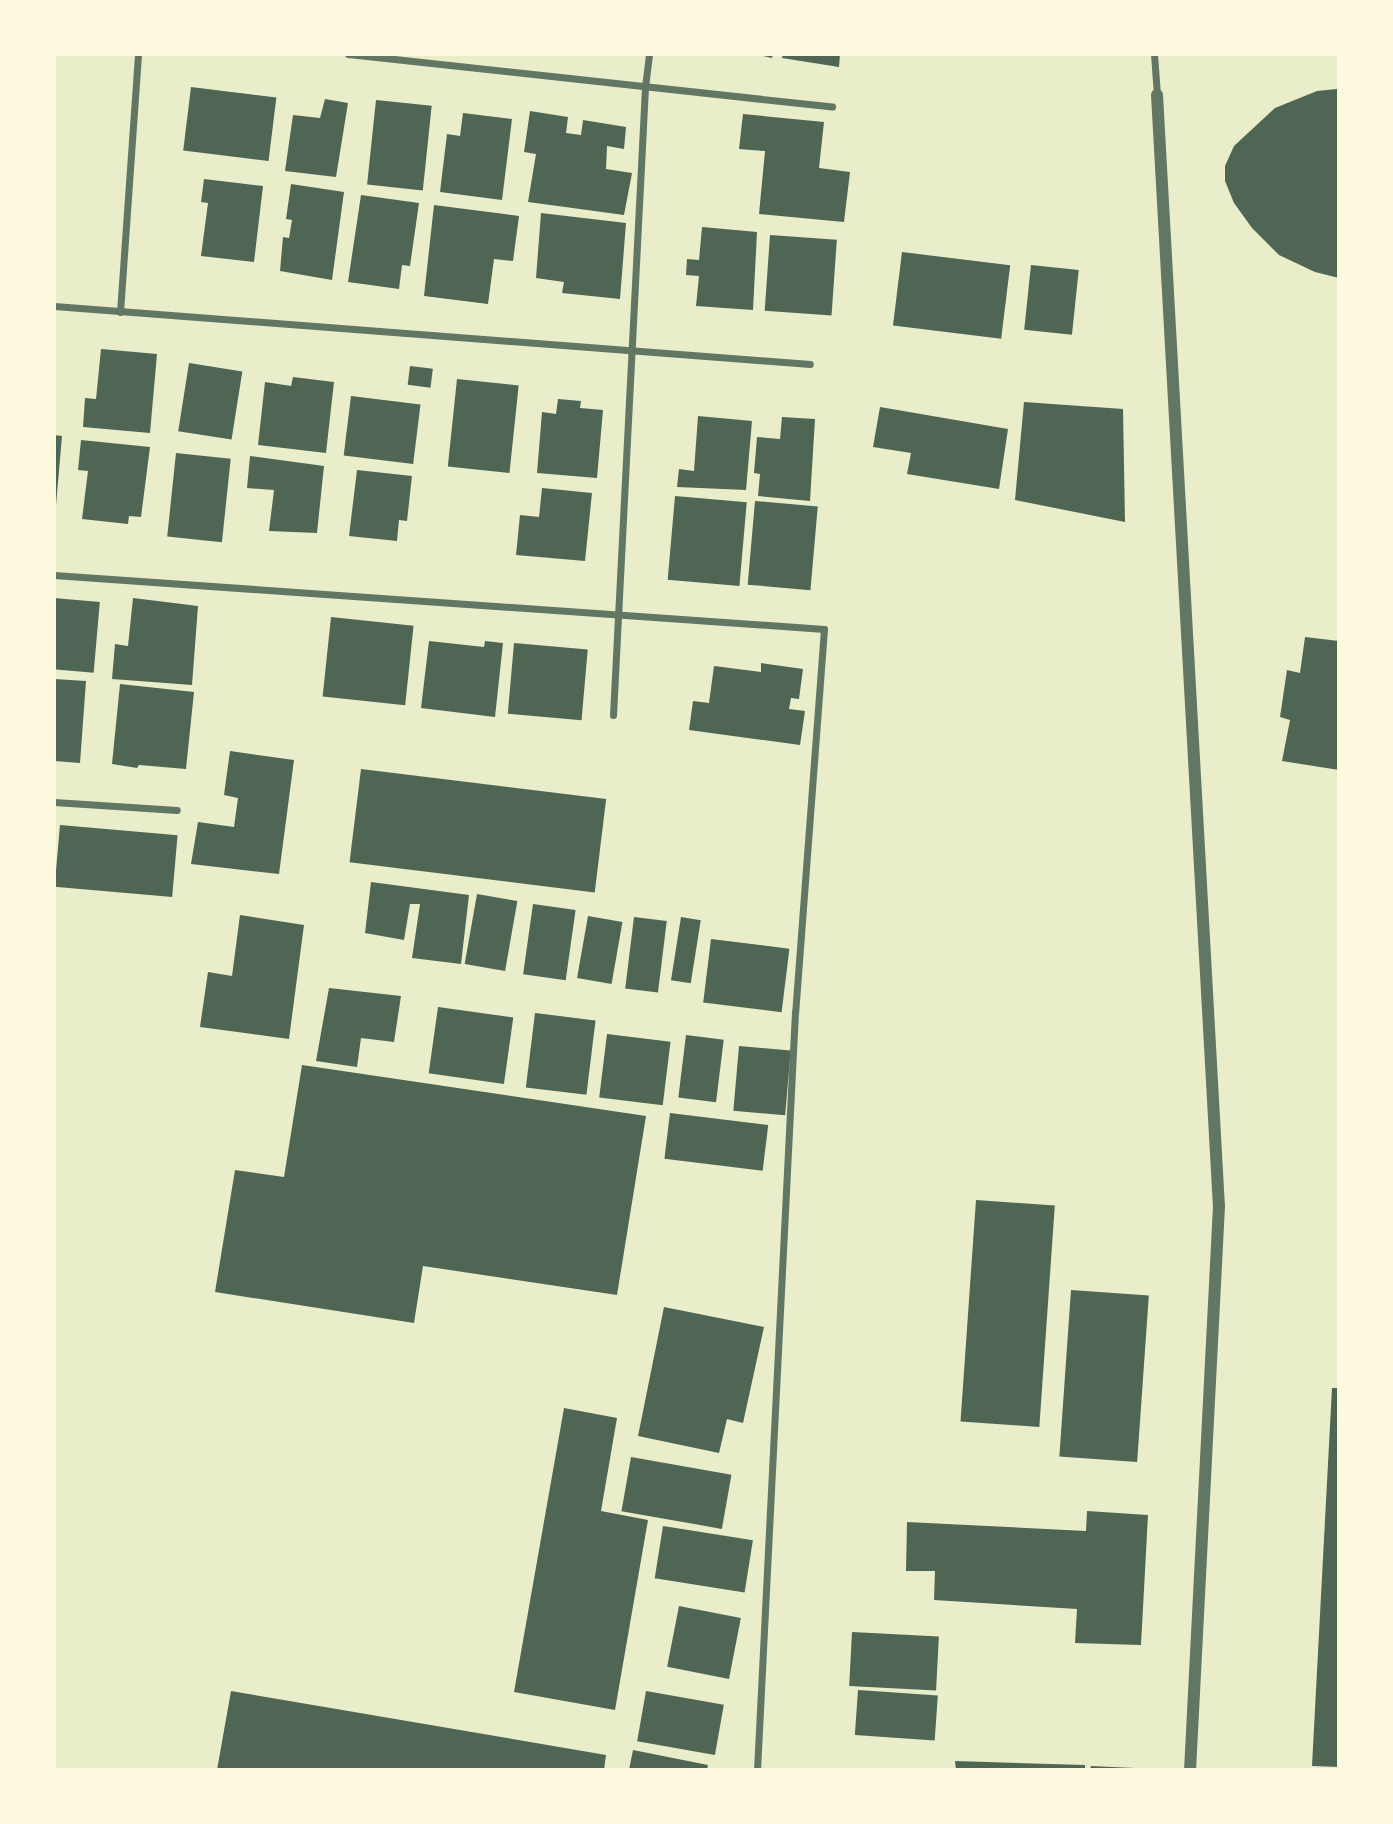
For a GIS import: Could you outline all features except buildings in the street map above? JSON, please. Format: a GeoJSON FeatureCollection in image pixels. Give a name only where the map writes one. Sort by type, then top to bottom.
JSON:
{"type":"FeatureCollection","features":[{"type":"Feature","properties":{"kind":"street"},"geometry":{"type":"LineString","coordinates":[[120,312],[138,54]]}},
{"type":"Feature","properties":{"kind":"street"},"geometry":{"type":"LineString","coordinates":[[348,54],[832,107]]}},
{"type":"Feature","properties":{"kind":"street"},"geometry":{"type":"LineString","coordinates":[[613,715],[645,87],[649,54]]}},
{"type":"Feature","properties":{"kind":"street"},"geometry":{"type":"LineString","coordinates":[[1154,54],[1219,1206],[1190,1770]]}},
{"type":"Feature","properties":{"kind":"street"},"geometry":{"type":"LineString","coordinates":[[54,306],[810,365]]}},
{"type":"Feature","properties":{"kind":"street"},"geometry":{"type":"LineString","coordinates":[[54,575],[824,629],[795,1012],[757,1770]]}},
{"type":"Feature","properties":{"kind":"street"},"geometry":{"type":"LineString","coordinates":[[54,802],[177,810]]}}]}
